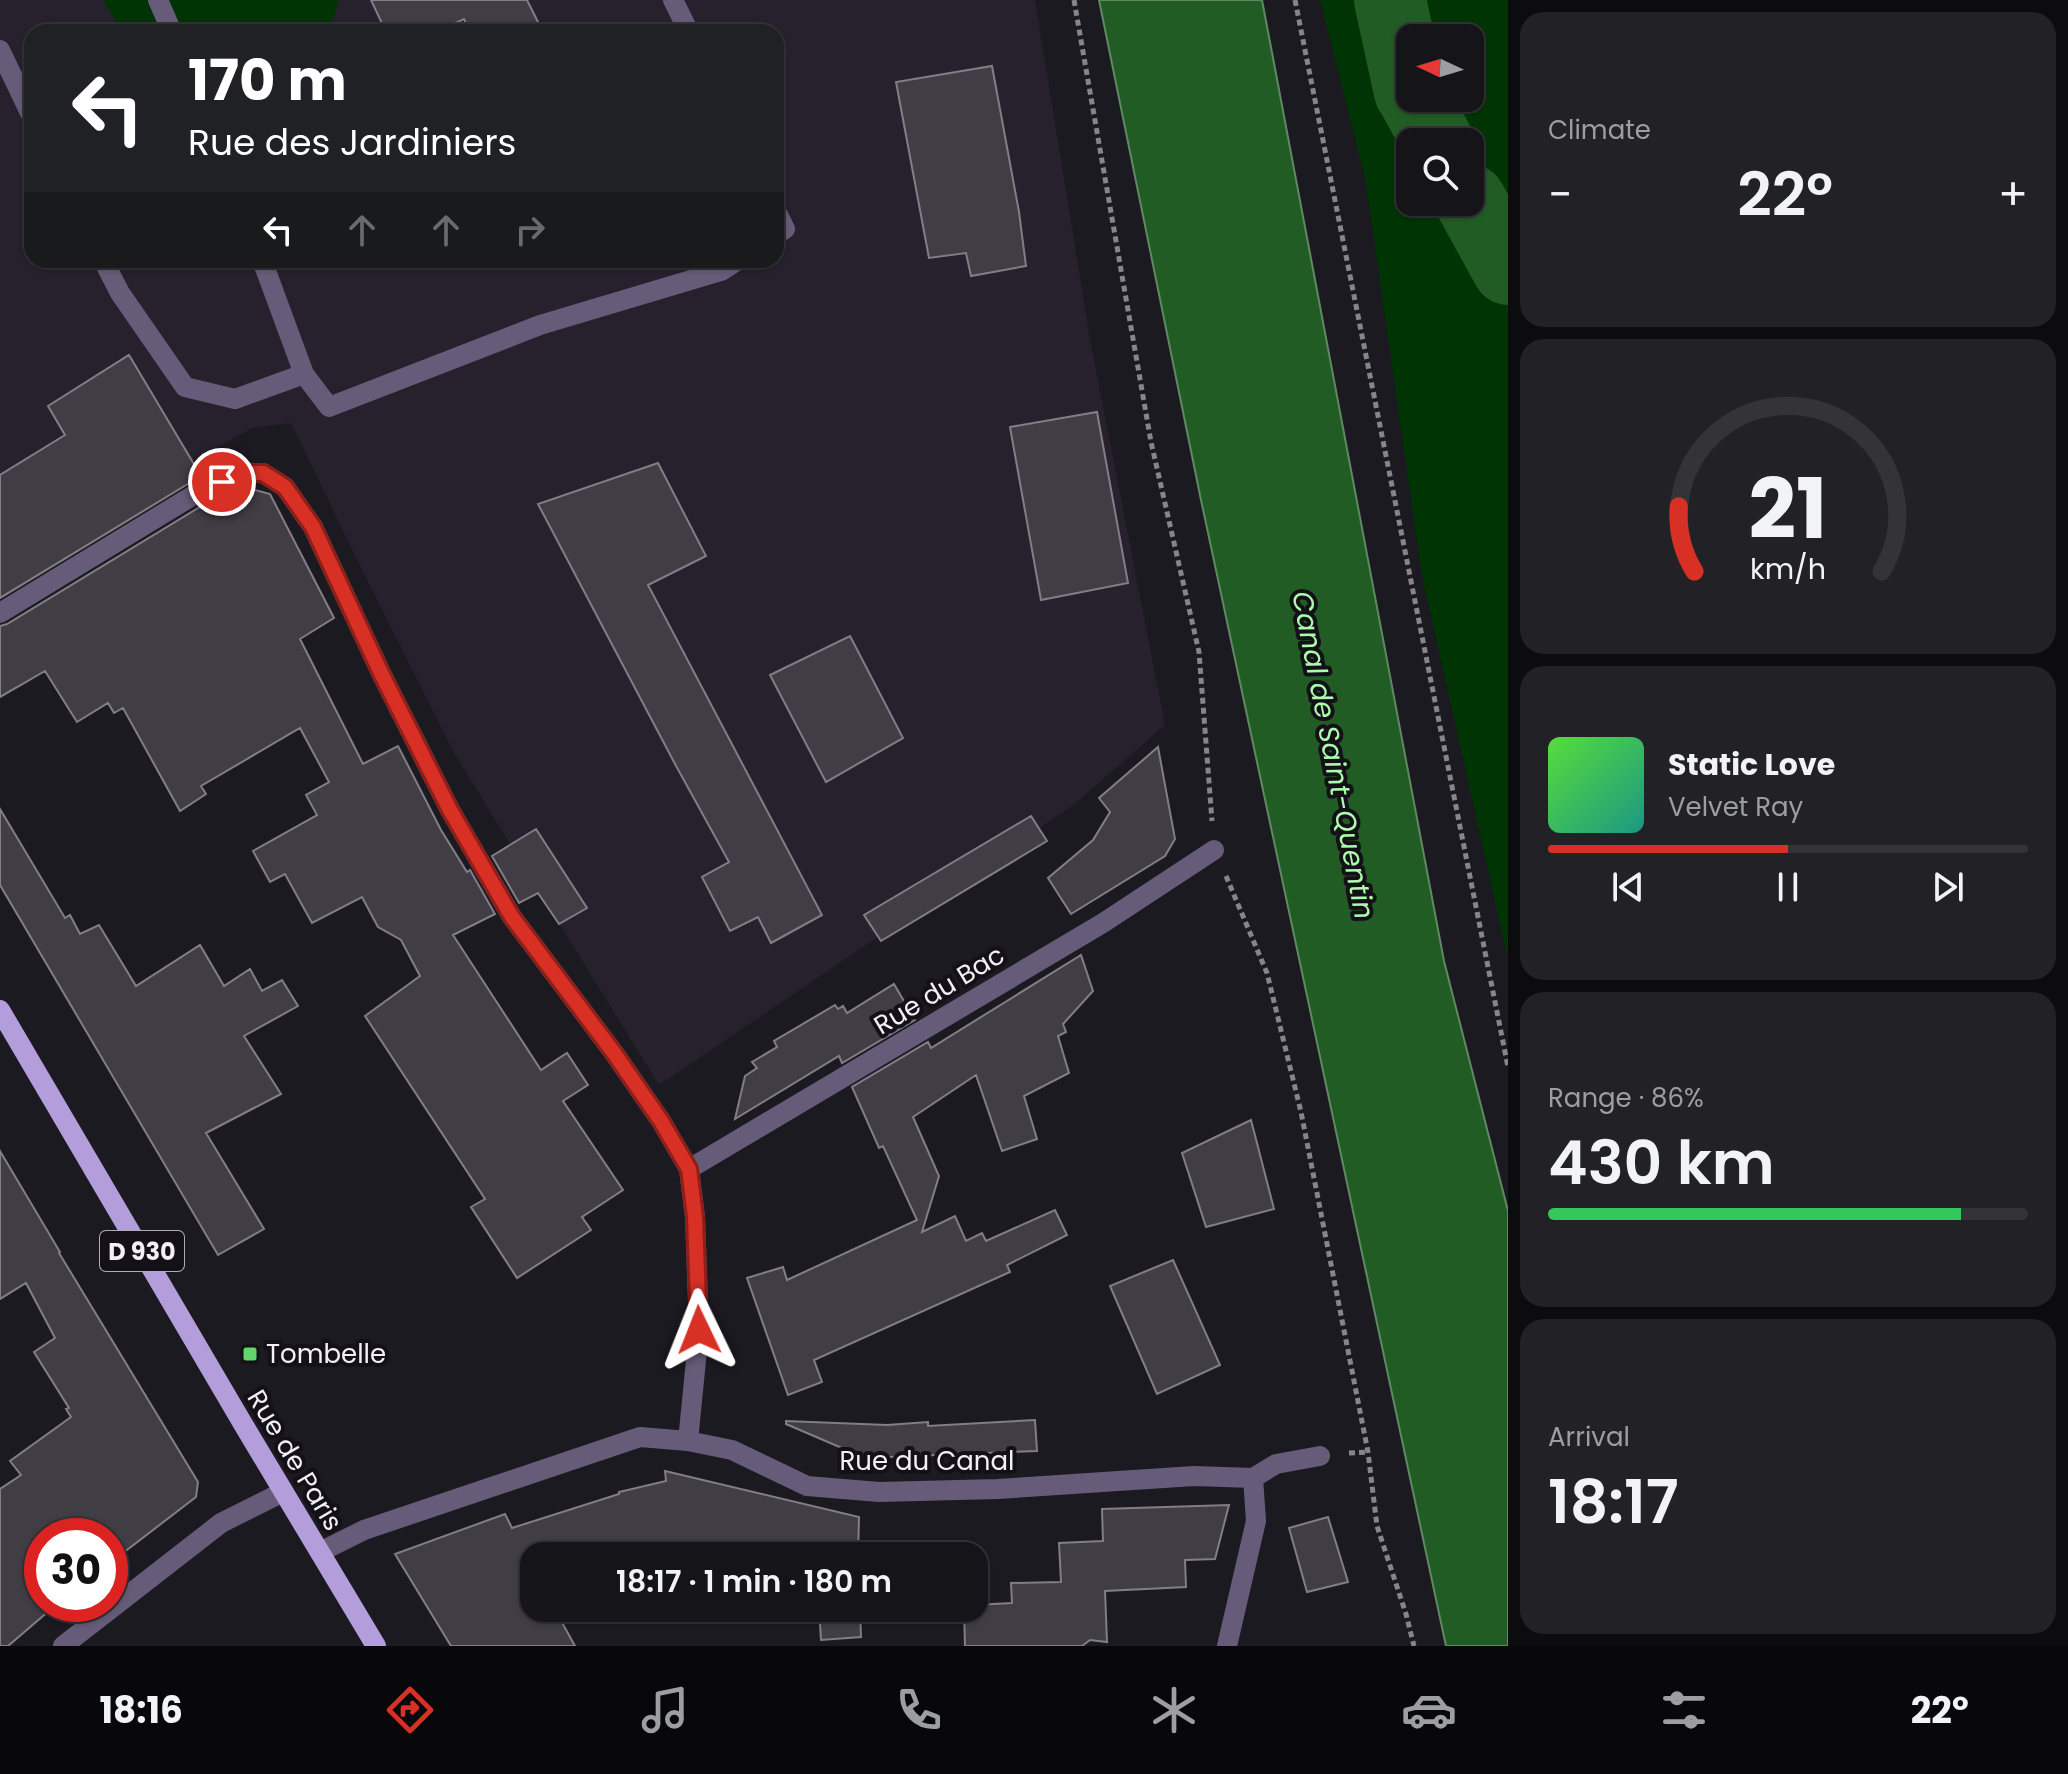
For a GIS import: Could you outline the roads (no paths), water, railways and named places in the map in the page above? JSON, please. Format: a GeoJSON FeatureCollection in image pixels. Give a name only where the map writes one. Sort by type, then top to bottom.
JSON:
{"type":"FeatureCollection","features":[{"type":"Feature","properties":{"kind":"main road","name":"Rue de Paris"},"geometry":{"type":"LineString","coordinates":[[0,1010],[376,1646]]}},
{"type":"Feature","properties":{"kind":"street"},"geometry":{"type":"LineString","coordinates":[[158,0],[168,24]]}},
{"type":"Feature","properties":{"kind":"street"},"geometry":{"type":"LineString","coordinates":[[673,0],[685,24]]}},
{"type":"Feature","properties":{"kind":"street"},"geometry":{"type":"LineString","coordinates":[[0,50],[24,100]]}},
{"type":"Feature","properties":{"kind":"street"},"geometry":{"type":"LineString","coordinates":[[107,268],[120,293],[185,387],[235,399],[304,374]]}},
{"type":"Feature","properties":{"kind":"street"},"geometry":{"type":"LineString","coordinates":[[265,268],[304,374],[329,407],[540,325],[726,268]]}},
{"type":"Feature","properties":{"kind":"street"},"geometry":{"type":"LineString","coordinates":[[0,613],[202,490],[242,473],[263,473],[285,487],[313,527],[443,796],[512,917],[614,1053],[661,1121],[689,1169],[695,1217],[699,1330],[688,1441]]}},
{"type":"Feature","properties":{"kind":"street","name":"Rue du Bac"},"geometry":{"type":"LineString","coordinates":[[689,1169],[1103,923],[1214,850]]}},
{"type":"Feature","properties":{"kind":"street","name":"Rue du Canal"},"geometry":{"type":"LineString","coordinates":[[320,1552],[364,1530],[640,1437],[688,1441],[732,1450],[807,1486],[879,1492],[998,1489],[1194,1476],[1253,1478],[1276,1464],[1320,1456]]}},
{"type":"Feature","properties":{"kind":"street"},"geometry":{"type":"LineString","coordinates":[[1227,1646],[1256,1521],[1253,1478]]}},
{"type":"Feature","properties":{"kind":"street"},"geometry":{"type":"LineString","coordinates":[[63,1646],[221,1523],[283,1492]]}},
{"type":"Feature","properties":{"kind":"water","name":"Canal de Saint-Quentin"},"geometry":{"type":"Polygon","coordinates":[[[1099,0],[1262,0],[1444,961],[1508,1211],[1508,1646],[1446,1646],[1201,500],[1099,0]]]}},
{"type":"Feature","properties":{"kind":"waterway"},"geometry":{"type":"LineString","coordinates":[[1390,0],[1396,28]]}},
{"type":"Feature","properties":{"kind":"waterway"},"geometry":{"type":"LineString","coordinates":[[1422,112],[1430,128]]}},
{"type":"Feature","properties":{"kind":"waterway"},"geometry":{"type":"LineString","coordinates":[[1479,216],[1508,269]]}},
{"type":"Feature","properties":{"kind":"place","name":"Tombelle"},"geometry":{"type":"Point","coordinates":[250,1354]}}]}
